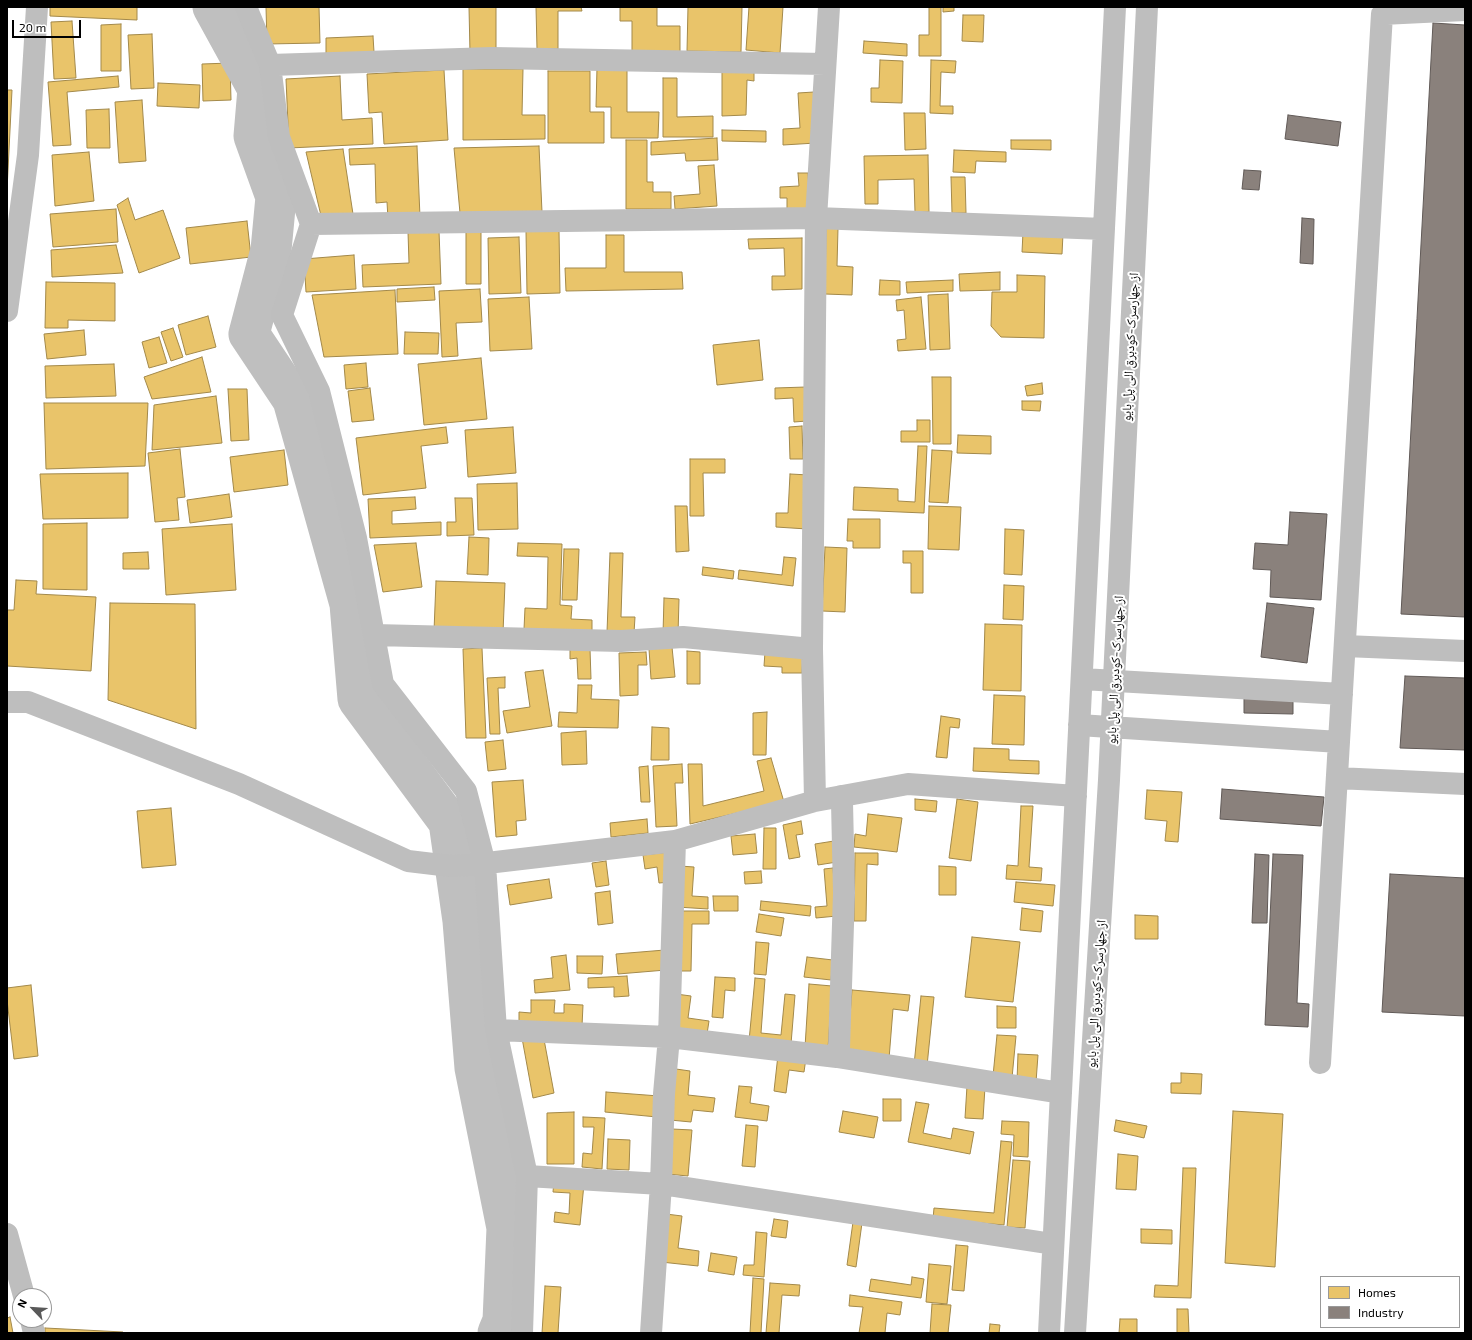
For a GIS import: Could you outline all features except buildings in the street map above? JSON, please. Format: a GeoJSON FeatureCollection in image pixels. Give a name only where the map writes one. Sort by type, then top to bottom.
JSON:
{"type":"FeatureCollection","features":[{"type":"Feature","properties":{"kind":"street"},"geometry":{"type":"LineString","coordinates":[[7,311],[28,155],[37,7]]}},
{"type":"Feature","properties":{"kind":"street"},"geometry":{"type":"LineString","coordinates":[[246,7],[270,65],[279,137],[311,224],[282,316],[319,392],[356,538],[382,684],[466,791],[469,865],[496,1030],[527,1176],[522,1333]]}},
{"type":"Feature","properties":{"kind":"street"},"geometry":{"type":"LineString","coordinates":[[815,801],[812,649],[816,218],[829,7]]}},
{"type":"Feature","properties":{"kind":"street"},"geometry":{"type":"LineString","coordinates":[[1049,1333],[1115,7]]}},
{"type":"Feature","properties":{"kind":"street","name":"از جهارسرک-کودبرق الی پل بایو"},"geometry":{"type":"LineString","coordinates":[[1075,1333],[1112,727],[1147,7]]}},
{"type":"Feature","properties":{"kind":"street"},"geometry":{"type":"LineString","coordinates":[[1320,1063],[1382,14],[1465,10]]}},
{"type":"Feature","properties":{"kind":"street"},"geometry":{"type":"LineString","coordinates":[[270,65],[492,58],[825,64]]}},
{"type":"Feature","properties":{"kind":"street"},"geometry":{"type":"LineString","coordinates":[[311,224],[816,218],[1104,229]]}},
{"type":"Feature","properties":{"kind":"street"},"geometry":{"type":"LineString","coordinates":[[374,635],[621,641],[683,637],[812,649]]}},
{"type":"Feature","properties":{"kind":"street"},"geometry":{"type":"LineString","coordinates":[[1345,646],[1465,652]]}},
{"type":"Feature","properties":{"kind":"street"},"geometry":{"type":"LineString","coordinates":[[1082,679],[1342,694]]}},
{"type":"Feature","properties":{"kind":"street"},"geometry":{"type":"LineString","coordinates":[[7,702],[28,702],[239,784],[408,862],[469,865],[675,841],[815,801],[908,784],[1076,796]]}},
{"type":"Feature","properties":{"kind":"street"},"geometry":{"type":"LineString","coordinates":[[1079,725],[1339,742]]}},
{"type":"Feature","properties":{"kind":"street"},"geometry":{"type":"LineString","coordinates":[[1337,778],[1465,784]]}},
{"type":"Feature","properties":{"kind":"street"},"geometry":{"type":"LineString","coordinates":[[838,1057],[844,893],[841,796]]}},
{"type":"Feature","properties":{"kind":"street"},"geometry":{"type":"LineString","coordinates":[[651,1333],[661,1184],[664,1094],[669,1037],[675,841]]}},
{"type":"Feature","properties":{"kind":"street"},"geometry":{"type":"LineString","coordinates":[[496,1030],[669,1037],[838,1057],[1061,1093]]}},
{"type":"Feature","properties":{"kind":"street"},"geometry":{"type":"LineString","coordinates":[[527,1176],[661,1184],[1053,1244]]}},
{"type":"Feature","properties":{"kind":"street"},"geometry":{"type":"LineString","coordinates":[[7,1234],[22,1288]]}},
{"type":"Feature","properties":{"kind":"waterway"},"geometry":{"type":"LineString","coordinates":[[213,7],[258,89],[254,136],[276,197],[271,250],[249,334],[293,400],[350,604],[358,699],[449,822],[463,921],[475,1068],[507,1228],[503,1321],[498,1333]]}}]}
